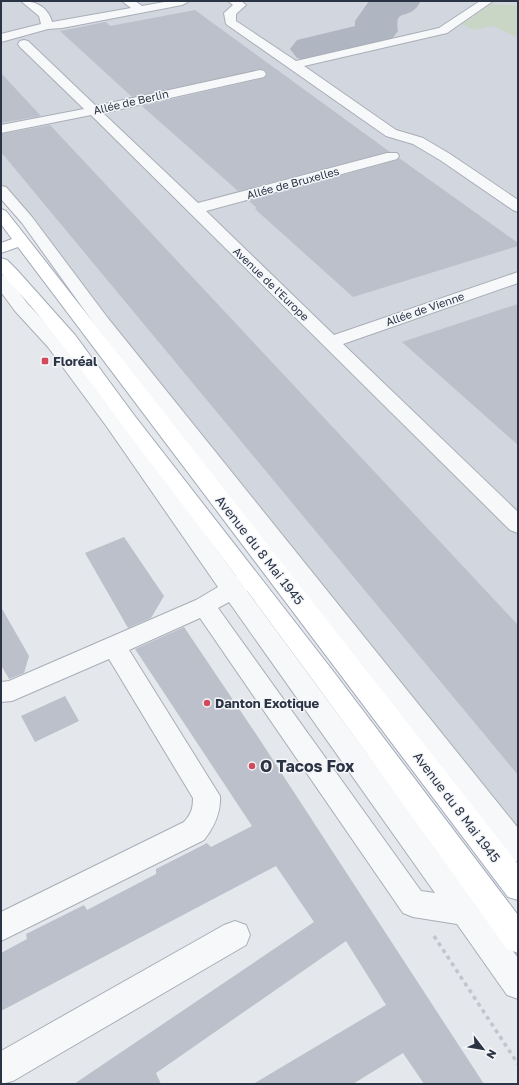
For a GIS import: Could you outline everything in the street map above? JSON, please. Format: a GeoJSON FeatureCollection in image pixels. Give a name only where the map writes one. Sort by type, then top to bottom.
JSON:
{"type":"FeatureCollection","features":[{"type":"Feature","properties":{"kind":"main road","name":"Avenue du 8 Mai 1945"},"geometry":{"type":"LineString","coordinates":[[1,214],[30,239],[518,887]]}},
{"type":"Feature","properties":{"kind":"main road"},"geometry":{"type":"LineString","coordinates":[[1,248],[30,239]]}},
{"type":"Feature","properties":{"kind":"main road","name":"Avenue du 8 Mai 1945"},"geometry":{"type":"LineString","coordinates":[[1,263],[36,300],[78,350],[126,418],[160,459],[241,584],[331,685],[511,930]]}},
{"type":"Feature","properties":{"kind":"street"},"geometry":{"type":"LineString","coordinates":[[27,1],[44,15],[47,26]]}},
{"type":"Feature","properties":{"kind":"street"},"geometry":{"type":"LineString","coordinates":[[128,1],[140,10]]}},
{"type":"Feature","properties":{"kind":"street"},"geometry":{"type":"LineString","coordinates":[[234,1],[240,5],[230,13],[230,22],[294,65],[391,134],[418,141],[445,157],[518,207]]}},
{"type":"Feature","properties":{"kind":"street"},"geometry":{"type":"LineString","coordinates":[[294,65],[443,31],[487,1]]}},
{"type":"Feature","properties":{"kind":"street"},"geometry":{"type":"LineString","coordinates":[[1,41],[26,38],[47,26],[62,25],[182,2]]}},
{"type":"Feature","properties":{"kind":"street"},"geometry":{"type":"LineString","coordinates":[[1,38],[26,38]]}},
{"type":"Feature","properties":{"kind":"street","name":"Avenue de l'Europe"},"geometry":{"type":"LineString","coordinates":[[26,38],[92,111],[518,525]]}},
{"type":"Feature","properties":{"kind":"street","name":"Allée de Berlin"},"geometry":{"type":"LineString","coordinates":[[1,129],[92,111],[260,74]]}},
{"type":"Feature","properties":{"kind":"street","name":"Allée de Bruxelles"},"geometry":{"type":"LineString","coordinates":[[194,209],[392,156]]}},
{"type":"Feature","properties":{"kind":"street"},"geometry":{"type":"LineString","coordinates":[[1,190],[30,239],[101,321],[518,849]]}},
{"type":"Feature","properties":{"kind":"street","name":"Allée de Vienne"},"geometry":{"type":"LineString","coordinates":[[331,342],[518,277]]}},
{"type":"Feature","properties":{"kind":"street"},"geometry":{"type":"LineString","coordinates":[[1,280],[21,307],[54,343],[241,584],[518,984]]}},
{"type":"Feature","properties":{"kind":"street"},"geometry":{"type":"LineString","coordinates":[[1,692],[12,691],[204,606],[241,584]]}},
{"type":"Feature","properties":{"kind":"street"},"geometry":{"type":"LineString","coordinates":[[204,606],[413,903],[467,912],[511,930]]}},
{"type":"Feature","properties":{"kind":"street"},"geometry":{"type":"LineString","coordinates":[[1,927],[194,831],[204,819],[208,808],[206,796],[114,646]]}},
{"type":"Feature","properties":{"kind":"street"},"geometry":{"type":"LineString","coordinates":[[1,1069],[235,934]]}},
{"type":"Feature","properties":{"kind":"path"},"geometry":{"type":"LineString","coordinates":[[413,903],[518,1064]]}},
{"type":"Feature","properties":{"kind":"shaded area"},"geometry":{"type":"Polygon","coordinates":[[[1,1],[518,1],[518,833],[1,183],[1,1]]]}},
{"type":"Feature","properties":{"kind":"green space"},"geometry":{"type":"Polygon","coordinates":[[[491,4],[518,6],[518,38],[493,26],[473,30],[462,24],[491,4]]]}},
{"type":"Feature","properties":{"kind":"building"},"geometry":{"type":"Polygon","coordinates":[[[195,10],[390,152],[238,191],[142,106],[264,78],[267,75],[265,70],[260,69],[132,97],[60,31],[106,22],[110,26],[195,10]]]}},
{"type":"Feature","properties":{"kind":"building"},"geometry":{"type":"Polygon","coordinates":[[[1,73],[41,116],[1,123],[1,73]]]}},
{"type":"Feature","properties":{"kind":"building"},"geometry":{"type":"Polygon","coordinates":[[[50,125],[518,625],[518,775],[1,152],[1,134],[50,125]]]}},
{"type":"Feature","properties":{"kind":"building"},"geometry":{"type":"Polygon","coordinates":[[[399,158],[518,243],[518,246],[353,297],[255,209],[257,208],[249,201],[397,160],[399,158]]]}},
{"type":"Feature","properties":{"kind":"building"},"geometry":{"type":"Polygon","coordinates":[[[518,304],[518,445],[402,342],[518,304]]]}},
{"type":"Feature","properties":{"kind":"building"},"geometry":{"type":"Polygon","coordinates":[[[124,537],[164,596],[151,618],[128,628],[85,553],[124,537]]]}},
{"type":"Feature","properties":{"kind":"building"},"geometry":{"type":"Polygon","coordinates":[[[1,607],[29,656],[24,673],[9,679],[1,665],[1,607]]]}},
{"type":"Feature","properties":{"kind":"building"},"geometry":{"type":"Polygon","coordinates":[[[184,627],[260,740],[484,1084],[424,1084],[403,1053],[353,1084],[253,1084],[386,1005],[346,941],[156,1073],[161,1084],[74,1084],[314,922],[276,866],[1,1011],[1,953],[27,939],[26,934],[84,905],[87,910],[156,874],[156,869],[207,843],[211,847],[252,826],[135,649],[184,627]]]}},
{"type":"Feature","properties":{"kind":"building"},"geometry":{"type":"Polygon","coordinates":[[[65,696],[79,721],[35,742],[21,716],[65,696]]]}},
{"type":"Feature","properties":{"kind":"taxiway"},"geometry":{"type":"LineString","coordinates":[[312,49],[373,35],[377,31],[376,21],[385,7],[401,1]]}},
{"type":"Feature","properties":{"kind":"place","name":"Floréal"},"geometry":{"type":"Point","coordinates":[45,361]}},
{"type":"Feature","properties":{"kind":"place","name":"Danton Exotique"},"geometry":{"type":"Point","coordinates":[207,703]}},
{"type":"Feature","properties":{"kind":"place","name":"O Tacos Fox"},"geometry":{"type":"Point","coordinates":[252,766]}}]}
